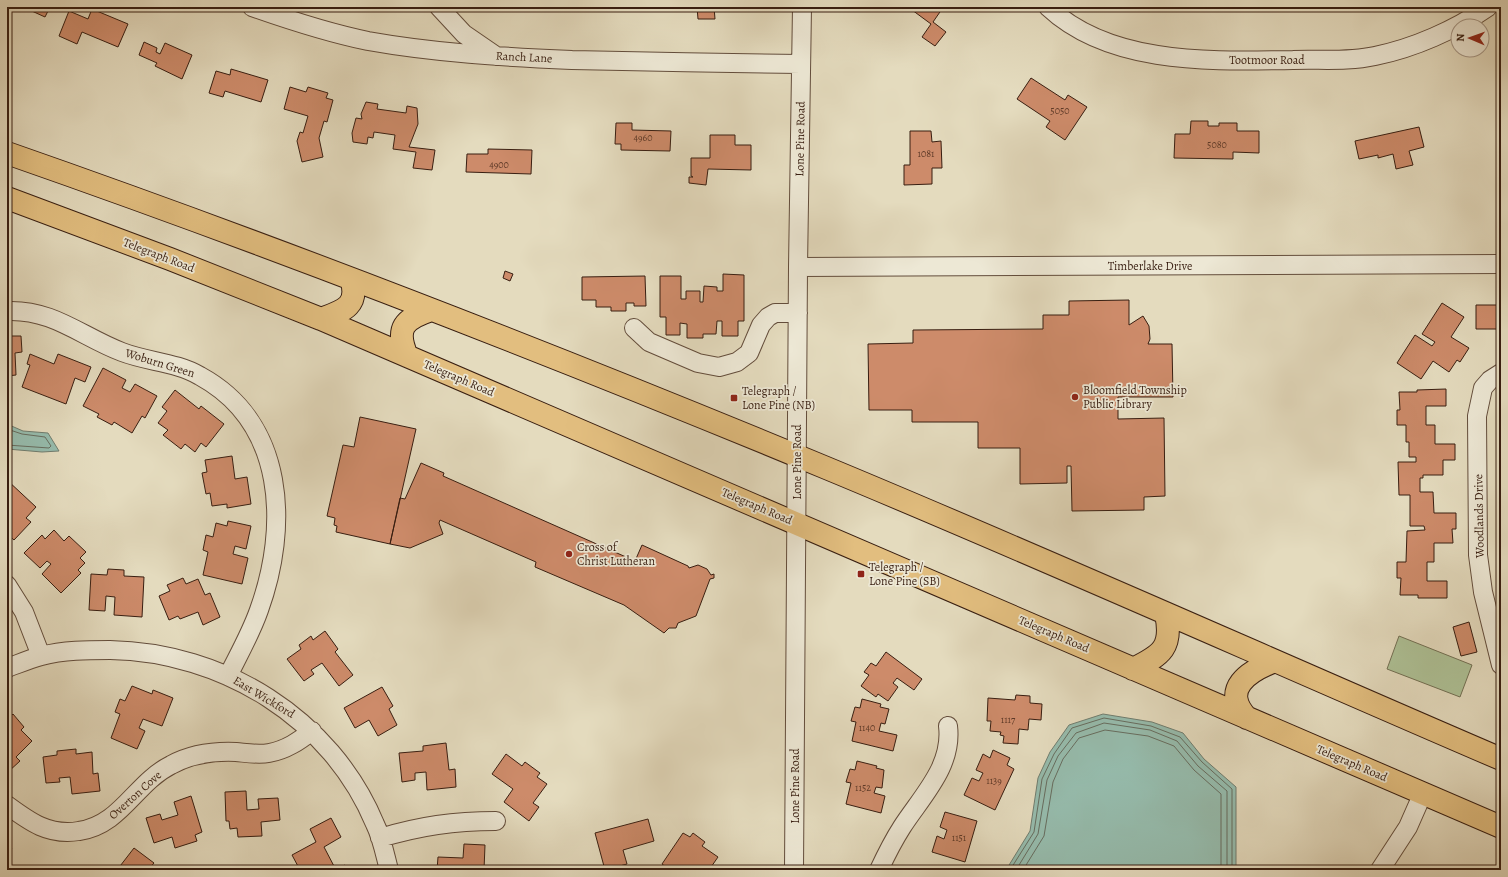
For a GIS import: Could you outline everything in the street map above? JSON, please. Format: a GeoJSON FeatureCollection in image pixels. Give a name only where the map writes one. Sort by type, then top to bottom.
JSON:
{"type":"FeatureCollection","features":[{"type":"Feature","properties":{"kind":"highway"},"geometry":{"type":"LineString","coordinates":[[7,153],[351,279],[599,375],[797,456],[1501,759]]}},
{"type":"Feature","properties":{"kind":"highway","name":"Telegraph Road"},"geometry":{"type":"LineString","coordinates":[[7,198],[170,259],[321,319],[1501,827]]}},
{"type":"Feature","properties":{"kind":"highway"},"geometry":{"type":"LineString","coordinates":[[321,319],[342,311],[352,302],[354,289],[351,279]]}},
{"type":"Feature","properties":{"kind":"highway"},"geometry":{"type":"LineString","coordinates":[[407,356],[402,341],[403,327],[410,319],[431,310]]}},
{"type":"Feature","properties":{"kind":"highway"},"geometry":{"type":"LineString","coordinates":[[1133,669],[1150,661],[1165,644],[1169,631],[1166,614]]}},
{"type":"Feature","properties":{"kind":"highway"},"geometry":{"type":"LineString","coordinates":[[1247,718],[1241,711],[1238,704],[1237,691],[1239,685],[1251,672],[1275,661]]}},
{"type":"Feature","properties":{"kind":"street","name":"Ranch Lane"},"geometry":{"type":"LineString","coordinates":[[252,7],[282,17],[367,40],[442,51],[496,56],[632,62],[801,64]]}},
{"type":"Feature","properties":{"kind":"street"},"geometry":{"type":"LineString","coordinates":[[439,7],[464,34],[496,56]]}},
{"type":"Feature","properties":{"kind":"street","name":"Lone Pine Road"},"geometry":{"type":"LineString","coordinates":[[794,870],[798,267],[802,7]]}},
{"type":"Feature","properties":{"kind":"street","name":"Tootmoor Road"},"geometry":{"type":"LineString","coordinates":[[1048,7],[1071,24],[1105,42],[1149,54],[1188,58],[1280,60],[1351,60],[1374,56],[1444,32],[1464,23],[1488,7]]}},
{"type":"Feature","properties":{"kind":"street","name":"Timberlake Drive"},"geometry":{"type":"LineString","coordinates":[[798,267],[1501,264]]}},
{"type":"Feature","properties":{"kind":"street","name":"Woburn Green"},"geometry":{"type":"LineString","coordinates":[[7,311],[32,312],[46,316],[61,321],[89,337],[122,352],[184,368],[200,375],[225,392],[235,401],[259,434],[271,466],[274,486],[275,530],[273,551],[260,609],[228,676]]}},
{"type":"Feature","properties":{"kind":"street"},"geometry":{"type":"LineString","coordinates":[[634,328],[649,342],[698,363],[719,367],[731,365],[746,356],[752,348],[761,325],[768,317],[775,313],[798,313]]}},
{"type":"Feature","properties":{"kind":"street","name":"Woodlands Drive"},"geometry":{"type":"LineString","coordinates":[[1501,373],[1490,380],[1483,388],[1477,416],[1479,560],[1483,592],[1501,665]]}},
{"type":"Feature","properties":{"kind":"street"},"geometry":{"type":"LineString","coordinates":[[7,585],[24,612],[42,656]]}},
{"type":"Feature","properties":{"kind":"street","name":"East Wickford"},"geometry":{"type":"LineString","coordinates":[[7,668],[42,656],[73,651],[136,651],[190,662],[228,676],[251,687],[312,730],[332,752],[347,772],[370,811],[380,838],[389,870]]}},
{"type":"Feature","properties":{"kind":"street"},"geometry":{"type":"LineString","coordinates":[[879,870],[896,836],[938,773],[947,753],[950,739],[948,726]]}},
{"type":"Feature","properties":{"kind":"street","name":"Overton Cove"},"geometry":{"type":"LineString","coordinates":[[7,805],[34,824],[47,830],[71,832],[95,828],[120,811],[145,784],[170,765],[197,755],[215,752],[268,753],[290,746],[312,730]]}},
{"type":"Feature","properties":{"kind":"street"},"geometry":{"type":"LineString","coordinates":[[1380,870],[1408,827],[1423,793]]}},
{"type":"Feature","properties":{"kind":"street"},"geometry":{"type":"LineString","coordinates":[[380,838],[432,824],[496,821]]}},
{"type":"Feature","properties":{"kind":"shaded area"},"geometry":{"type":"Polygon","coordinates":[[[1399,636],[1472,665],[1460,697],[1387,669],[1399,636]]]}},
{"type":"Feature","properties":{"kind":"water"},"geometry":{"type":"Polygon","coordinates":[[[7,424],[23,431],[48,433],[59,451],[42,452],[7,449],[7,424]]]}},
{"type":"Feature","properties":{"kind":"water"},"geometry":{"type":"Polygon","coordinates":[[[1103,714],[1152,722],[1183,733],[1204,759],[1236,787],[1236,870],[1006,870],[1030,831],[1038,778],[1050,752],[1069,725],[1103,714]]]}},
{"type":"Feature","properties":{"kind":"building"},"geometry":{"type":"Polygon","coordinates":[[[23,7],[50,7],[45,17],[23,7]]]}},
{"type":"Feature","properties":{"kind":"building"},"geometry":{"type":"Polygon","coordinates":[[[697,7],[714,7],[715,19],[698,19],[697,7]]]}},
{"type":"Feature","properties":{"kind":"building"},"geometry":{"type":"Polygon","coordinates":[[[908,7],[940,7],[942,9],[933,22],[946,32],[935,46],[922,37],[931,24],[908,7]]]}},
{"type":"Feature","properties":{"kind":"building"},"geometry":{"type":"Polygon","coordinates":[[[92,9],[128,24],[118,47],[82,32],[77,44],[59,36],[69,11],[88,19],[92,9]]]}},
{"type":"Feature","properties":{"kind":"building"},"geometry":{"type":"Polygon","coordinates":[[[144,42],[157,48],[156,52],[160,54],[165,43],[192,55],[182,79],[155,66],[157,63],[139,55],[144,42]]]}},
{"type":"Feature","properties":{"kind":"building"},"geometry":{"type":"Polygon","coordinates":[[[231,69],[268,80],[261,102],[225,91],[223,97],[209,93],[216,71],[230,75],[231,69]]]}},
{"type":"Feature","properties":{"kind":"building"},"geometry":{"type":"Polygon","coordinates":[[[1031,78],[1065,100],[1068,95],[1087,107],[1065,140],[1046,127],[1050,121],[1017,99],[1031,78]]]}},
{"type":"Feature","properties":{"kind":"building"},"geometry":{"type":"Polygon","coordinates":[[[290,87],[306,92],[308,87],[328,93],[326,98],[333,100],[327,122],[324,121],[319,138],[323,157],[302,162],[297,141],[300,132],[303,133],[308,116],[284,109],[290,87]]]}},
{"type":"Feature","properties":{"kind":"building"},"geometry":{"type":"Polygon","coordinates":[[[366,102],[378,104],[377,109],[406,113],[407,106],[417,108],[418,124],[409,147],[435,150],[432,170],[413,168],[416,152],[393,149],[395,135],[374,132],[373,138],[368,137],[367,144],[353,142],[352,133],[356,118],[362,119],[361,114],[366,102]]]}},
{"type":"Feature","properties":{"kind":"building"},"geometry":{"type":"Polygon","coordinates":[[[1191,121],[1208,121],[1208,126],[1219,126],[1219,123],[1237,123],[1237,131],[1259,131],[1259,153],[1233,152],[1233,159],[1174,158],[1175,134],[1190,134],[1191,121]]]}},
{"type":"Feature","properties":{"kind":"building"},"geometry":{"type":"Polygon","coordinates":[[[616,123],[632,123],[632,130],[671,131],[670,151],[621,150],[621,144],[615,144],[616,123]]]}},
{"type":"Feature","properties":{"kind":"building"},"geometry":{"type":"Polygon","coordinates":[[[1419,127],[1424,147],[1409,151],[1413,165],[1396,169],[1393,154],[1378,158],[1378,155],[1359,159],[1355,141],[1419,127]]]}},
{"type":"Feature","properties":{"kind":"building"},"geometry":{"type":"Polygon","coordinates":[[[910,131],[931,131],[932,142],[941,141],[942,168],[932,168],[932,184],[904,185],[904,165],[910,165],[910,131]]]}},
{"type":"Feature","properties":{"kind":"building"},"geometry":{"type":"Polygon","coordinates":[[[710,135],[735,135],[735,145],[751,145],[751,170],[708,169],[706,185],[689,183],[689,177],[693,177],[691,176],[691,158],[710,158],[710,135]]]}},
{"type":"Feature","properties":{"kind":"building"},"geometry":{"type":"Polygon","coordinates":[[[488,149],[532,150],[531,174],[466,172],[467,154],[488,154],[488,149]]]}},
{"type":"Feature","properties":{"kind":"building"},"geometry":{"type":"Polygon","coordinates":[[[505,271],[513,274],[510,281],[503,278],[505,271]]]}},
{"type":"Feature","properties":{"kind":"building"},"geometry":{"type":"Polygon","coordinates":[[[723,274],[744,275],[744,321],[738,321],[738,336],[722,336],[722,321],[717,321],[716,334],[703,334],[703,338],[687,338],[687,324],[680,323],[680,335],[666,335],[666,317],[660,317],[660,276],[681,276],[681,299],[686,299],[686,291],[700,291],[700,302],[703,302],[704,286],[717,287],[717,291],[723,291],[723,274]]]}},
{"type":"Feature","properties":{"kind":"building"},"geometry":{"type":"Polygon","coordinates":[[[645,276],[646,306],[634,306],[634,303],[626,303],[626,311],[611,311],[611,307],[596,307],[596,300],[582,300],[582,277],[645,276]]]}},
{"type":"Feature","properties":{"kind":"building"},"geometry":{"type":"Polygon","coordinates":[[[1129,300],[1129,325],[1143,316],[1149,326],[1150,339],[1148,344],[1172,344],[1173,397],[1118,397],[1118,419],[1164,418],[1165,496],[1144,497],[1144,510],[1072,511],[1071,466],[1067,466],[1067,483],[1020,484],[1020,448],[978,448],[978,422],[912,422],[912,410],[869,410],[868,344],[913,343],[913,330],[1043,329],[1043,315],[1069,315],[1069,301],[1129,300]]]}},
{"type":"Feature","properties":{"kind":"building"},"geometry":{"type":"Polygon","coordinates":[[[1442,303],[1464,317],[1451,337],[1469,348],[1460,362],[1457,360],[1449,372],[1433,361],[1421,379],[1397,363],[1415,335],[1432,346],[1435,342],[1422,334],[1442,303]]]}},
{"type":"Feature","properties":{"kind":"building"},"geometry":{"type":"Polygon","coordinates":[[[1476,305],[1501,305],[1501,349],[1500,329],[1476,329],[1476,305]]]}},
{"type":"Feature","properties":{"kind":"building"},"geometry":{"type":"Polygon","coordinates":[[[7,336],[21,336],[22,352],[15,353],[16,375],[7,376],[7,336]]]}},
{"type":"Feature","properties":{"kind":"building"},"geometry":{"type":"Polygon","coordinates":[[[30,354],[54,364],[58,354],[91,367],[85,382],[75,378],[66,404],[22,387],[30,365],[27,364],[30,354]]]}},
{"type":"Feature","properties":{"kind":"building"},"geometry":{"type":"Polygon","coordinates":[[[103,368],[126,380],[122,388],[130,392],[135,384],[157,396],[145,418],[142,416],[132,433],[114,422],[112,425],[97,417],[99,414],[83,406],[103,368]]]}},
{"type":"Feature","properties":{"kind":"building"},"geometry":{"type":"Polygon","coordinates":[[[1446,389],[1446,406],[1426,406],[1426,425],[1435,425],[1435,444],[1455,444],[1455,460],[1443,460],[1443,475],[1423,475],[1423,478],[1420,478],[1420,492],[1433,492],[1434,513],[1456,513],[1456,529],[1452,529],[1453,543],[1434,543],[1434,562],[1427,562],[1427,581],[1447,581],[1447,598],[1418,598],[1418,595],[1400,595],[1401,578],[1397,578],[1397,562],[1406,562],[1407,531],[1425,530],[1424,526],[1410,526],[1410,495],[1399,495],[1398,462],[1416,462],[1416,457],[1409,457],[1409,442],[1406,442],[1406,425],[1397,425],[1397,410],[1400,410],[1399,392],[1446,389]]]}},
{"type":"Feature","properties":{"kind":"building"},"geometry":{"type":"Polygon","coordinates":[[[175,390],[199,409],[201,406],[224,424],[206,447],[201,443],[195,452],[185,444],[181,449],[163,435],[168,430],[158,423],[167,411],[162,407],[175,390]]]}},
{"type":"Feature","properties":{"kind":"building"},"geometry":{"type":"Polygon","coordinates":[[[360,417],[416,429],[390,544],[336,532],[337,526],[334,525],[335,518],[327,516],[343,445],[354,447],[360,417]]]}},
{"type":"Feature","properties":{"kind":"building"},"geometry":{"type":"Polygon","coordinates":[[[232,456],[235,479],[247,477],[251,504],[227,508],[227,504],[212,506],[210,493],[206,494],[202,473],[207,472],[205,460],[232,456]]]}},
{"type":"Feature","properties":{"kind":"building","name":"Cross of Christ Lutheran"},"geometry":{"type":"Polygon","coordinates":[[[421,463],[444,473],[443,476],[635,561],[642,545],[688,566],[689,568],[698,565],[707,569],[711,575],[714,574],[714,578],[710,579],[696,616],[678,623],[676,628],[669,628],[664,633],[624,605],[535,567],[536,562],[440,520],[439,523],[443,534],[410,548],[390,544],[400,498],[405,499],[421,463]]]}},
{"type":"Feature","properties":{"kind":"building"},"geometry":{"type":"Polygon","coordinates":[[[7,480],[36,507],[26,518],[31,522],[14,540],[7,534],[7,480]]]}},
{"type":"Feature","properties":{"kind":"building"},"geometry":{"type":"Polygon","coordinates":[[[1498,509],[1501,509],[1501,539],[1499,539],[1498,509]]]}},
{"type":"Feature","properties":{"kind":"building"},"geometry":{"type":"Polygon","coordinates":[[[228,521],[251,526],[246,549],[235,546],[233,554],[248,558],[242,584],[203,575],[208,552],[203,550],[206,535],[213,537],[216,523],[227,526],[228,521]]]}},
{"type":"Feature","properties":{"kind":"building"},"geometry":{"type":"Polygon","coordinates":[[[54,530],[64,541],[69,536],[86,552],[80,558],[85,563],[78,570],[81,573],[61,593],[42,574],[51,564],[47,561],[40,568],[24,553],[42,535],[45,539],[54,530]]]}},
{"type":"Feature","properties":{"kind":"building"},"geometry":{"type":"Polygon","coordinates":[[[108,569],[124,570],[124,576],[144,577],[142,617],[114,615],[115,597],[106,596],[105,611],[89,610],[91,574],[107,575],[108,569]]]}},
{"type":"Feature","properties":{"kind":"building"},"geometry":{"type":"Polygon","coordinates":[[[183,578],[186,584],[198,579],[205,595],[210,593],[220,617],[203,625],[198,612],[180,619],[178,616],[169,620],[159,596],[170,591],[167,585],[183,578]]]}},
{"type":"Feature","properties":{"kind":"building"},"geometry":{"type":"Polygon","coordinates":[[[1469,622],[1477,652],[1461,656],[1453,627],[1469,622]]]}},
{"type":"Feature","properties":{"kind":"building"},"geometry":{"type":"Polygon","coordinates":[[[325,631],[338,649],[335,652],[353,675],[339,686],[322,663],[311,670],[314,674],[304,681],[287,659],[301,649],[299,645],[311,636],[313,640],[325,631]]]}},
{"type":"Feature","properties":{"kind":"building"},"geometry":{"type":"Polygon","coordinates":[[[886,652],[922,679],[914,690],[897,678],[893,683],[898,687],[888,701],[878,694],[876,697],[861,686],[869,675],[864,672],[871,663],[876,666],[886,652]]]}},
{"type":"Feature","properties":{"kind":"building"},"geometry":{"type":"Polygon","coordinates":[[[132,686],[152,694],[153,690],[173,698],[162,726],[143,719],[139,728],[145,731],[137,749],[111,738],[120,714],[115,712],[120,699],[125,701],[132,686]]]}},
{"type":"Feature","properties":{"kind":"building"},"geometry":{"type":"Polygon","coordinates":[[[382,687],[393,706],[389,709],[397,725],[378,736],[369,720],[355,728],[344,708],[382,687]]]}},
{"type":"Feature","properties":{"kind":"building"},"geometry":{"type":"Polygon","coordinates":[[[1016,695],[1030,696],[1030,703],[1042,704],[1041,720],[1029,719],[1028,730],[1019,729],[1018,744],[1003,743],[1004,736],[1000,735],[1001,732],[990,731],[991,721],[987,721],[988,698],[1015,700],[1016,695]]]}},
{"type":"Feature","properties":{"kind":"building"},"geometry":{"type":"Polygon","coordinates":[[[862,699],[881,704],[880,707],[889,709],[885,724],[881,723],[879,731],[897,735],[893,751],[852,741],[856,722],[851,721],[855,707],[860,708],[862,699]]]}},
{"type":"Feature","properties":{"kind":"building"},"geometry":{"type":"Polygon","coordinates":[[[7,714],[10,717],[13,714],[24,727],[21,730],[32,741],[16,757],[20,761],[8,772],[7,714]]]}},
{"type":"Feature","properties":{"kind":"building"},"geometry":{"type":"Polygon","coordinates":[[[446,743],[449,770],[455,769],[456,787],[427,790],[426,772],[415,773],[415,780],[402,782],[399,753],[423,751],[423,746],[446,743]]]}},
{"type":"Feature","properties":{"kind":"building"},"geometry":{"type":"Polygon","coordinates":[[[76,749],[76,754],[92,752],[93,774],[98,773],[100,791],[72,794],[70,777],[59,778],[60,782],[46,783],[43,757],[57,755],[57,751],[76,749]]]}},
{"type":"Feature","properties":{"kind":"building"},"geometry":{"type":"Polygon","coordinates":[[[993,750],[1010,758],[1007,765],[1014,769],[995,810],[964,795],[972,778],[979,781],[983,773],[976,770],[983,754],[990,758],[993,750]]]}},
{"type":"Feature","properties":{"kind":"building"},"geometry":{"type":"Polygon","coordinates":[[[506,754],[522,766],[525,762],[540,773],[537,777],[547,784],[533,803],[539,807],[529,821],[504,802],[513,789],[492,774],[506,754]]]}},
{"type":"Feature","properties":{"kind":"building"},"geometry":{"type":"Polygon","coordinates":[[[857,761],[877,766],[876,768],[884,770],[882,788],[876,787],[874,793],[885,796],[881,813],[846,804],[851,783],[846,782],[850,769],[855,770],[857,761]]]}},
{"type":"Feature","properties":{"kind":"building"},"geometry":{"type":"Polygon","coordinates":[[[246,791],[247,810],[259,809],[258,799],[278,798],[280,820],[261,822],[262,836],[238,837],[237,828],[230,829],[229,821],[226,821],[225,792],[246,791]]]}},
{"type":"Feature","properties":{"kind":"building"},"geometry":{"type":"Polygon","coordinates":[[[191,796],[202,832],[195,835],[197,841],[175,848],[172,837],[154,843],[146,818],[160,814],[162,820],[178,815],[174,802],[191,796]]]}},
{"type":"Feature","properties":{"kind":"building"},"geometry":{"type":"Polygon","coordinates":[[[945,812],[977,821],[965,862],[932,852],[937,836],[944,839],[947,830],[940,827],[945,812]]]}},
{"type":"Feature","properties":{"kind":"building"},"geometry":{"type":"Polygon","coordinates":[[[331,818],[341,837],[324,847],[336,870],[300,870],[292,855],[316,842],[310,829],[331,818]]]}},
{"type":"Feature","properties":{"kind":"building"},"geometry":{"type":"Polygon","coordinates":[[[648,819],[654,841],[623,850],[627,864],[605,870],[595,833],[648,819]]]}},
{"type":"Feature","properties":{"kind":"building"},"geometry":{"type":"Polygon","coordinates":[[[683,833],[690,837],[693,833],[705,842],[702,846],[718,857],[709,870],[694,870],[688,866],[686,870],[670,870],[662,864],[683,833]]]}},
{"type":"Feature","properties":{"kind":"building"},"geometry":{"type":"Polygon","coordinates":[[[464,844],[485,845],[484,870],[437,870],[438,857],[463,858],[464,844]]]}},
{"type":"Feature","properties":{"kind":"building"},"geometry":{"type":"Polygon","coordinates":[[[7,845],[12,848],[7,854],[7,845]]]}},
{"type":"Feature","properties":{"kind":"building"},"geometry":{"type":"Polygon","coordinates":[[[134,848],[154,863],[148,870],[117,870],[134,848]]]}},
{"type":"Feature","properties":{"kind":"building"},"geometry":{"type":"Polygon","coordinates":[[[345,865],[348,870],[336,870],[345,865]]]}},
{"type":"Feature","properties":{"kind":"building"},"geometry":{"type":"Polygon","coordinates":[[[103,866],[108,870],[100,870],[103,866]]]}},
{"type":"Feature","properties":{"kind":"place","name":"Bloomfield Township Public Library"},"geometry":{"type":"Point","coordinates":[1075,397]}},
{"type":"Feature","properties":{"kind":"place","name":"Telegraph / Lone Pine (NB)"},"geometry":{"type":"Point","coordinates":[734,398]}},
{"type":"Feature","properties":{"kind":"place","name":"Cross of Christ Lutheran"},"geometry":{"type":"Point","coordinates":[569,554]}},
{"type":"Feature","properties":{"kind":"place","name":"Telegraph / Lone Pine (SB)"},"geometry":{"type":"Point","coordinates":[861,574]}}]}
